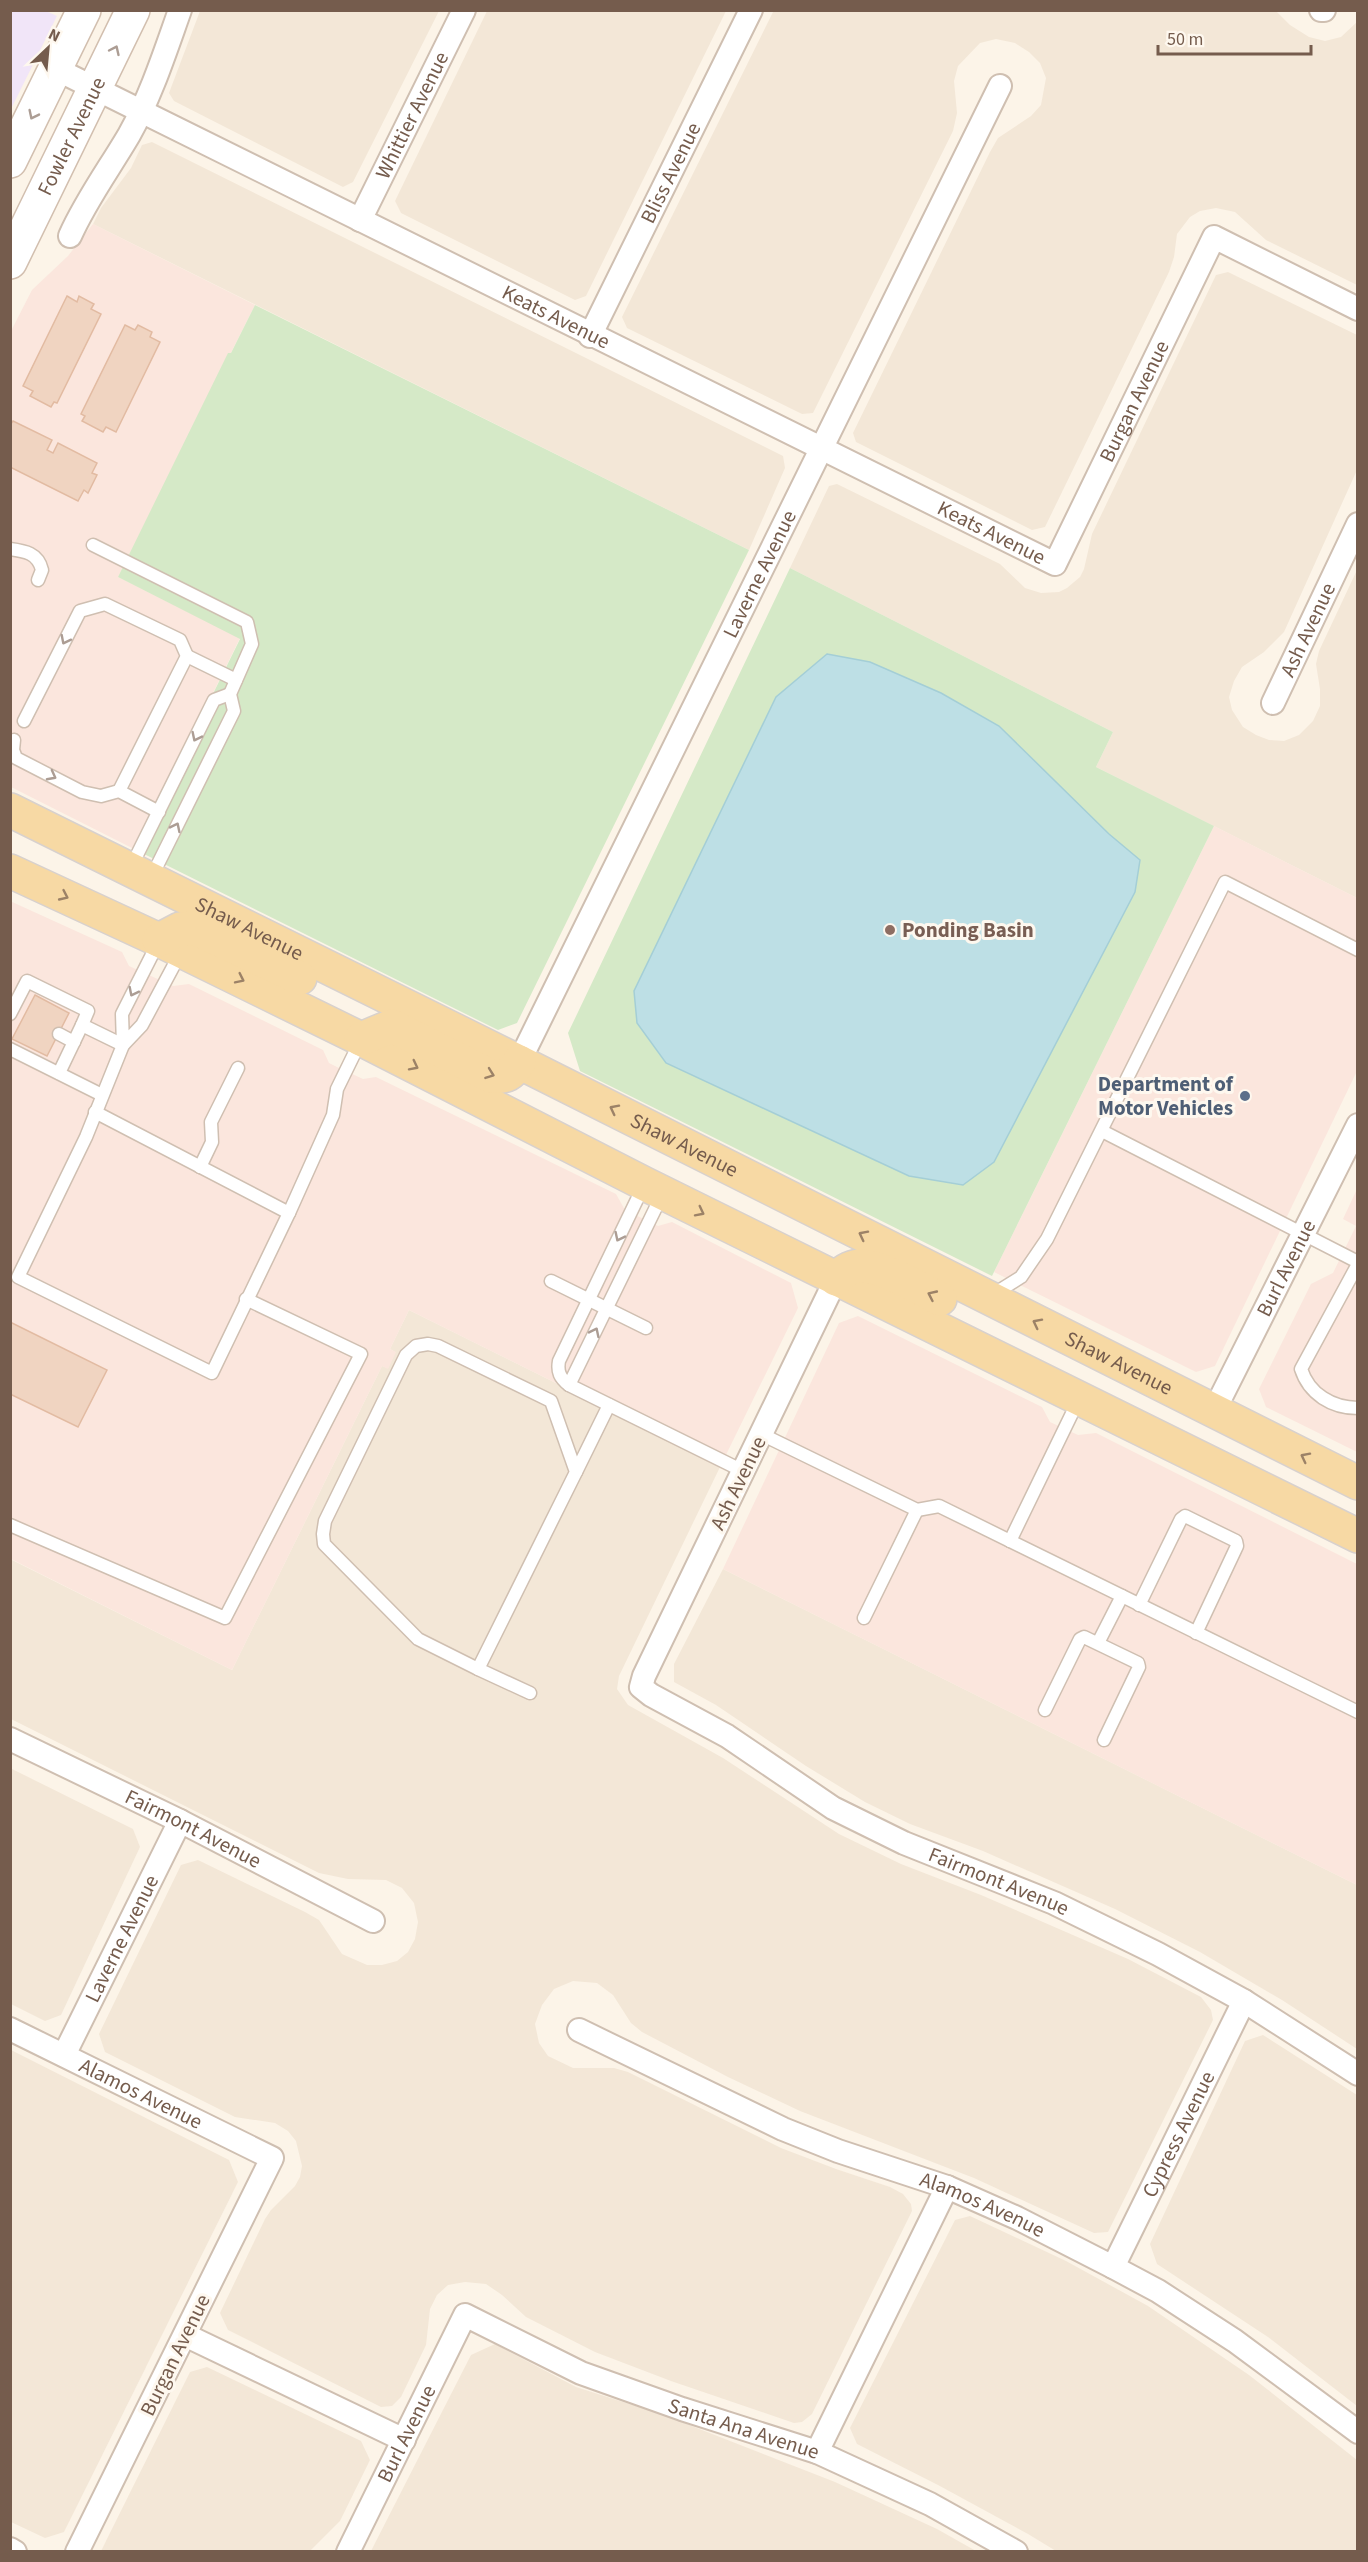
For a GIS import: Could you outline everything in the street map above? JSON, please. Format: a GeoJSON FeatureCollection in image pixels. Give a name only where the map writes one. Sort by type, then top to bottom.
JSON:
{"type":"FeatureCollection","features":[{"type":"Feature","properties":{"kind":"main road"},"geometry":{"type":"LineString","coordinates":[[10,161],[84,10]]}},
{"type":"Feature","properties":{"kind":"main road","name":"Fowler Avenue"},"geometry":{"type":"LineString","coordinates":[[10,262],[96,90],[133,10]]}},
{"type":"Feature","properties":{"kind":"main road","name":"Shaw Avenue"},"geometry":{"type":"LineString","coordinates":[[10,810],[519,1062],[1358,1483]]}},
{"type":"Feature","properties":{"kind":"main road"},"geometry":{"type":"LineString","coordinates":[[10,871],[170,945],[361,1039],[836,1280],[1358,1536]]}},
{"type":"Feature","properties":{"kind":"main road"},"geometry":{"type":"LineString","coordinates":[[170,945],[180,929],[194,928],[304,980],[414,1010]]}},
{"type":"Feature","properties":{"kind":"main road"},"geometry":{"type":"LineString","coordinates":[[361,1039],[392,1026],[492,1076],[503,1078],[513,1072],[519,1062]]}},
{"type":"Feature","properties":{"kind":"main road"},"geometry":{"type":"LineString","coordinates":[[836,1280],[844,1271],[862,1265],[875,1268],[957,1306],[987,1298]]}},
{"type":"Feature","properties":{"kind":"main road"},"geometry":{"type":"LineString","coordinates":[[1079,1398],[1116,1388],[1179,1419],[1192,1422],[1206,1420],[1214,1411]]}},
{"type":"Feature","properties":{"kind":"street","name":"Fowler Avenue"},"geometry":{"type":"LineString","coordinates":[[70,236],[83,207],[141,111],[153,85],[180,10]]}},
{"type":"Feature","properties":{"kind":"street","name":"Whittier Avenue"},"geometry":{"type":"LineString","coordinates":[[360,219],[464,10]]}},
{"type":"Feature","properties":{"kind":"street","name":"Bliss Avenue"},"geometry":{"type":"LineString","coordinates":[[590,336],[751,10]]}},
{"type":"Feature","properties":{"kind":"street","name":"Keats Avenue"},"geometry":{"type":"LineString","coordinates":[[56,69],[590,336],[1055,564]]}},
{"type":"Feature","properties":{"kind":"street","name":"Laverne Avenue"},"geometry":{"type":"LineString","coordinates":[[519,1062],[1000,86]]}},
{"type":"Feature","properties":{"kind":"street","name":"Burgan Avenue"},"geometry":{"type":"LineString","coordinates":[[1055,564],[1214,237],[1358,309]]}},
{"type":"Feature","properties":{"kind":"street","name":"Ash Avenue"},"geometry":{"type":"LineString","coordinates":[[1273,703],[1358,524]]}},
{"type":"Feature","properties":{"kind":"street","name":"Burl Avenue"},"geometry":{"type":"LineString","coordinates":[[1214,1411],[1358,1125]]}},
{"type":"Feature","properties":{"kind":"street","name":"Ash Avenue"},"geometry":{"type":"LineString","coordinates":[[641,1687],[644,1676],[836,1280]]}},
{"type":"Feature","properties":{"kind":"street","name":"Fairmont Avenue"},"geometry":{"type":"LineString","coordinates":[[641,1687],[651,1695],[727,1736],[833,1808],[904,1843],[1054,1903],[1158,1954],[1244,2001],[1358,2074]]}},
{"type":"Feature","properties":{"kind":"street","name":"Fairmont Avenue"},"geometry":{"type":"LineString","coordinates":[[10,1738],[180,1821],[373,1921]]}},
{"type":"Feature","properties":{"kind":"street","name":"Laverne Avenue"},"geometry":{"type":"LineString","coordinates":[[64,2055],[180,1821]]}},
{"type":"Feature","properties":{"kind":"street","name":"Cypress Avenue"},"geometry":{"type":"LineString","coordinates":[[1113,2267],[1244,2001]]}},
{"type":"Feature","properties":{"kind":"street","name":"Alamos Avenue"},"geometry":{"type":"LineString","coordinates":[[10,2029],[272,2158]]}},
{"type":"Feature","properties":{"kind":"street","name":"Alamos Avenue"},"geometry":{"type":"LineString","coordinates":[[579,2030],[783,2129],[838,2151],[947,2187],[1017,2218],[1113,2267],[1158,2291],[1235,2340],[1358,2432]]}},
{"type":"Feature","properties":{"kind":"street","name":"Burgan Avenue"},"geometry":{"type":"LineString","coordinates":[[77,2552],[272,2158]]}},
{"type":"Feature","properties":{"kind":"street"},"geometry":{"type":"LineString","coordinates":[[817,2452],[947,2187]]}},
{"type":"Feature","properties":{"kind":"street","name":"Burl Avenue"},"geometry":{"type":"LineString","coordinates":[[348,2552],[465,2315]]}},
{"type":"Feature","properties":{"kind":"street","name":"Santa Ana Avenue"},"geometry":{"type":"LineString","coordinates":[[465,2315],[581,2373],[682,2409],[817,2452],[930,2504],[1016,2552]]}},
{"type":"Feature","properties":{"kind":"street"},"geometry":{"type":"LineString","coordinates":[[185,2335],[404,2440]]}},
{"type":"Feature","properties":{"kind":"street"},"geometry":{"type":"LineString","coordinates":[[10,2549],[15,2552]]}},
{"type":"Feature","properties":{"kind":"lane"},"geometry":{"type":"LineString","coordinates":[[93,545],[247,622],[252,644],[230,694],[234,711],[140,874]]}},
{"type":"Feature","properties":{"kind":"lane"},"geometry":{"type":"LineString","coordinates":[[10,549],[25,551],[35,556],[42,570],[38,580]]}},
{"type":"Feature","properties":{"kind":"lane"},"geometry":{"type":"LineString","coordinates":[[24,721],[80,611],[105,604],[180,640],[187,656],[236,680]]}},
{"type":"Feature","properties":{"kind":"lane"},"geometry":{"type":"LineString","coordinates":[[119,791],[187,656]]}},
{"type":"Feature","properties":{"kind":"lane"},"geometry":{"type":"LineString","coordinates":[[140,874],[159,812],[213,700],[230,694]]}},
{"type":"Feature","properties":{"kind":"lane"},"geometry":{"type":"LineString","coordinates":[[14,740],[13,750],[16,758],[82,792],[101,796],[119,791],[159,812]]}},
{"type":"Feature","properties":{"kind":"lane"},"geometry":{"type":"LineString","coordinates":[[987,1298],[1021,1277],[1047,1239],[1225,882],[1358,951]]}},
{"type":"Feature","properties":{"kind":"lane"},"geometry":{"type":"LineString","coordinates":[[123,1045],[122,1014],[170,945]]}},
{"type":"Feature","properties":{"kind":"lane"},"geometry":{"type":"LineString","coordinates":[[170,945],[142,1024],[123,1045],[95,1112],[14,1275],[212,1373],[333,1115],[337,1089],[361,1039]]}},
{"type":"Feature","properties":{"kind":"lane"},"geometry":{"type":"LineString","coordinates":[[15,1014],[27,981],[88,1011],[59,1073]]}},
{"type":"Feature","properties":{"kind":"lane"},"geometry":{"type":"LineString","coordinates":[[82,1025],[123,1045]]}},
{"type":"Feature","properties":{"kind":"lane"},"geometry":{"type":"LineString","coordinates":[[58,1034],[74,1042]]}},
{"type":"Feature","properties":{"kind":"lane"},"geometry":{"type":"LineString","coordinates":[[10,1049],[102,1095]]}},
{"type":"Feature","properties":{"kind":"lane"},"geometry":{"type":"LineString","coordinates":[[200,1167],[212,1142],[211,1122],[238,1068]]}},
{"type":"Feature","properties":{"kind":"lane"},"geometry":{"type":"LineString","coordinates":[[95,1112],[289,1213]]}},
{"type":"Feature","properties":{"kind":"lane"},"geometry":{"type":"LineString","coordinates":[[1102,1131],[1358,1263],[1301,1369],[1304,1380],[1316,1395],[1344,1408],[1358,1408]]}},
{"type":"Feature","properties":{"kind":"lane"},"geometry":{"type":"LineString","coordinates":[[654,1189],[589,1300],[559,1361],[558,1371],[569,1385],[743,1471]]}},
{"type":"Feature","properties":{"kind":"lane"},"geometry":{"type":"LineString","coordinates":[[569,1385],[606,1309],[654,1189]]}},
{"type":"Feature","properties":{"kind":"lane"},"geometry":{"type":"LineString","coordinates":[[550,1281],[646,1328]]}},
{"type":"Feature","properties":{"kind":"lane"},"geometry":{"type":"LineString","coordinates":[[10,1525],[225,1618],[361,1354],[246,1299]]}},
{"type":"Feature","properties":{"kind":"lane"},"geometry":{"type":"LineString","coordinates":[[530,1693],[478,1670],[418,1639],[324,1544],[322,1534],[325,1521],[406,1355],[417,1346],[428,1344],[438,1346],[551,1401],[576,1472]]}},
{"type":"Feature","properties":{"kind":"lane"},"geometry":{"type":"LineString","coordinates":[[1010,1541],[1079,1398]]}},
{"type":"Feature","properties":{"kind":"lane"},"geometry":{"type":"LineString","coordinates":[[478,1670],[609,1405]]}},
{"type":"Feature","properties":{"kind":"lane"},"geometry":{"type":"LineString","coordinates":[[761,1434],[917,1510],[939,1506],[1358,1712]]}},
{"type":"Feature","properties":{"kind":"lane"},"geometry":{"type":"LineString","coordinates":[[864,1618],[917,1510]]}},
{"type":"Feature","properties":{"kind":"lane"},"geometry":{"type":"LineString","coordinates":[[1139,1605],[1181,1519],[1185,1516],[1236,1541],[1237,1546],[1196,1633]]}},
{"type":"Feature","properties":{"kind":"lane"},"geometry":{"type":"LineString","coordinates":[[1098,1643],[1122,1596]]}},
{"type":"Feature","properties":{"kind":"lane"},"geometry":{"type":"LineString","coordinates":[[1045,1710],[1080,1639],[1084,1637],[1138,1663],[1139,1668],[1104,1740]]}},
{"type":"Feature","properties":{"kind":"shaded area"},"geometry":{"type":"Polygon","coordinates":[[[11,10],[46,11],[57,16],[11,109],[11,10]]]}},
{"type":"Feature","properties":{"kind":"shaded area"},"geometry":{"type":"Polygon","coordinates":[[[200,10],[439,11],[353,182],[343,187],[174,101],[169,93],[200,10]]]}},
{"type":"Feature","properties":{"kind":"shaded area"},"geometry":{"type":"Polygon","coordinates":[[[774,10],[1276,11],[1290,25],[1309,37],[1325,41],[1341,37],[1357,22],[1357,285],[1266,240],[1235,212],[1216,208],[1200,211],[1190,217],[1177,234],[1174,257],[1169,272],[1045,527],[1032,530],[856,442],[853,433],[998,138],[1031,116],[1041,105],[1046,78],[1040,63],[1015,43],[996,39],[980,43],[958,66],[954,81],[957,113],[953,131],[813,413],[802,414],[627,328],[622,317],[774,10]]]}},
{"type":"Feature","properties":{"kind":"shaded area"},"geometry":{"type":"Polygon","coordinates":[[[487,11],[726,11],[586,296],[575,300],[401,213],[395,201],[487,11]]]}},
{"type":"Feature","properties":{"kind":"shaded area"},"geometry":{"type":"Polygon","coordinates":[[[152,142],[783,456],[785,468],[749,550],[93,224],[101,208],[131,168],[142,145],[152,142]]]}},
{"type":"Feature","properties":{"kind":"shaded area"},"geometry":{"type":"Polygon","coordinates":[[[93,224],[255,305],[118,577],[240,638],[136,850],[11,787],[10,333],[32,290],[68,256],[93,224]]]}},
{"type":"Feature","properties":{"kind":"shaded area"},"geometry":{"type":"Polygon","coordinates":[[[1228,272],[1357,335],[1357,470],[1284,632],[1264,652],[1242,667],[1229,697],[1232,710],[1243,727],[1256,735],[1269,740],[1284,741],[1299,735],[1313,721],[1320,706],[1316,664],[1319,651],[1357,570],[1357,898],[1096,767],[1113,732],[790,568],[829,486],[837,484],[1000,564],[1025,588],[1041,593],[1059,592],[1067,588],[1080,577],[1084,569],[1092,534],[1216,275],[1228,272]]]}},
{"type":"Feature","properties":{"kind":"shaded area"},"geometry":{"type":"Polygon","coordinates":[[[1214,826],[1357,898],[1357,1071],[1215,1366],[1196,1372],[994,1272],[1214,826]]]}},
{"type":"Feature","properties":{"kind":"shaded area"},"geometry":{"type":"Polygon","coordinates":[[[10,901],[122,952],[129,966],[173,986],[189,984],[323,1050],[329,1063],[337,1067],[363,1079],[376,1077],[616,1194],[625,1210],[658,1226],[672,1222],[791,1283],[798,1308],[721,1465],[409,1310],[390,1349],[396,1352],[388,1369],[382,1366],[232,1670],[11,1559],[10,901]]]}},
{"type":"Feature","properties":{"kind":"shaded area"},"geometry":{"type":"Polygon","coordinates":[[[1357,1189],[1357,1452],[1266,1407],[1259,1389],[1311,1284],[1333,1273],[1356,1226],[1343,1219],[1357,1189]]]}},
{"type":"Feature","properties":{"kind":"shaded area"},"geometry":{"type":"Polygon","coordinates":[[[409,1310],[721,1465],[619,1676],[617,1689],[628,1705],[723,1758],[839,1834],[901,1864],[981,1895],[1128,1959],[1201,1997],[1211,2010],[1213,2020],[1108,2232],[1094,2233],[974,2178],[800,2111],[728,2077],[642,2032],[631,2023],[613,1995],[597,1983],[573,1981],[554,1989],[542,2005],[535,2024],[539,2043],[548,2056],[573,2068],[614,2068],[628,2072],[781,2148],[890,2187],[903,2194],[911,2204],[912,2211],[812,2414],[802,2422],[794,2423],[595,2352],[526,2317],[486,2284],[465,2282],[448,2285],[437,2295],[430,2309],[426,2345],[401,2397],[392,2406],[381,2407],[228,2330],[220,2313],[265,2219],[295,2186],[300,2177],[302,2166],[296,2141],[288,2131],[275,2123],[235,2117],[105,2052],[99,2034],[181,1865],[198,1860],[305,1912],[319,1920],[342,1954],[367,1965],[382,1965],[397,1961],[408,1952],[415,1939],[418,1922],[414,1903],[402,1888],[386,1880],[348,1879],[319,1873],[11,1719],[10,1559],[232,1670],[382,1366],[388,1368],[395,1352],[390,1349],[409,1310]]]}},
{"type":"Feature","properties":{"kind":"shaded area"},"geometry":{"type":"Polygon","coordinates":[[[858,1316],[1042,1407],[1050,1422],[1078,1435],[1096,1433],[1357,1564],[1357,1885],[723,1569],[839,1323],[858,1316]]]}},
{"type":"Feature","properties":{"kind":"shaded area"},"geometry":{"type":"Polygon","coordinates":[[[723,1569],[1357,1885],[1357,2049],[1282,2000],[1200,1952],[1115,1909],[983,1851],[910,1824],[865,1802],[806,1766],[716,1705],[674,1682],[674,1664],[723,1569]]]}},
{"type":"Feature","properties":{"kind":"shaded area"},"geometry":{"type":"Polygon","coordinates":[[[10,1768],[133,1829],[140,1847],[61,2015],[45,2021],[11,2004],[10,1768]]]}},
{"type":"Feature","properties":{"kind":"shaded area"},"geometry":{"type":"Polygon","coordinates":[[[1263,2035],[1357,2095],[1357,2406],[1268,2337],[1157,2264],[1150,2244],[1245,2041],[1263,2035]]]}},
{"type":"Feature","properties":{"kind":"shaded area"},"geometry":{"type":"Polygon","coordinates":[[[11,2050],[229,2160],[238,2182],[64,2532],[45,2538],[11,2522],[11,2050]]]}},
{"type":"Feature","properties":{"kind":"shaded area"},"geometry":{"type":"Polygon","coordinates":[[[970,2216],[1066,2261],[1148,2306],[1249,2375],[1357,2460],[1357,2551],[1056,2551],[938,2485],[857,2444],[850,2428],[955,2220],[970,2216]]]}},
{"type":"Feature","properties":{"kind":"shaded area"},"geometry":{"type":"Polygon","coordinates":[[[495,2344],[576,2387],[661,2414],[835,2482],[937,2529],[976,2551],[371,2551],[471,2355],[495,2344]]]}},
{"type":"Feature","properties":{"kind":"shaded area"},"geometry":{"type":"Polygon","coordinates":[[[207,2367],[361,2441],[370,2460],[340,2521],[310,2551],[101,2551],[190,2372],[207,2367]]]}},
{"type":"Feature","properties":{"kind":"green space"},"geometry":{"type":"Polygon","coordinates":[[[255,305],[749,550],[517,1023],[498,1030],[136,850],[240,639],[118,577],[228,353],[231,353],[255,305]]]}},
{"type":"Feature","properties":{"kind":"green space","name":"Ponding Basin"},"geometry":{"type":"Polygon","coordinates":[[[790,568],[1113,732],[1096,767],[1214,826],[992,1276],[580,1071],[568,1033],[790,568]]]}},
{"type":"Feature","properties":{"kind":"water","name":"Ponding Basin"},"geometry":{"type":"Polygon","coordinates":[[[827,654],[870,662],[941,693],[999,726],[1109,834],[1140,860],[1135,892],[994,1162],[963,1185],[909,1176],[666,1063],[637,1023],[634,991],[776,697],[827,654]]]}},
{"type":"Feature","properties":{"kind":"building"},"geometry":{"type":"Polygon","coordinates":[[[67,296],[77,302],[79,296],[94,304],[91,309],[101,314],[57,403],[54,402],[51,407],[30,396],[33,391],[23,386],[67,296]]]}},
{"type":"Feature","properties":{"kind":"building"},"geometry":{"type":"Polygon","coordinates":[[[125,325],[135,330],[138,325],[152,332],[150,337],[160,342],[116,432],[106,427],[103,432],[82,421],[85,416],[81,414],[125,325]]]}},
{"type":"Feature","properties":{"kind":"building"},"geometry":{"type":"Polygon","coordinates":[[[13,421],[52,440],[47,450],[53,453],[58,443],[97,463],[92,473],[97,475],[88,493],[84,490],[78,501],[10,467],[10,425],[13,421]]]}},
{"type":"Feature","properties":{"kind":"building"},"geometry":{"type":"Polygon","coordinates":[[[35,995],[69,1013],[47,1056],[12,1039],[35,995]]]}},
{"type":"Feature","properties":{"kind":"building"},"geometry":{"type":"Polygon","coordinates":[[[10,1322],[107,1370],[78,1427],[10,1394],[10,1322]]]}},
{"type":"Feature","properties":{"kind":"place","name":"Ponding Basin"},"geometry":{"type":"Point","coordinates":[890,930]}},
{"type":"Feature","properties":{"kind":"place","name":"Department of Motor Vehicles"},"geometry":{"type":"Point","coordinates":[1245,1096]}}]}
